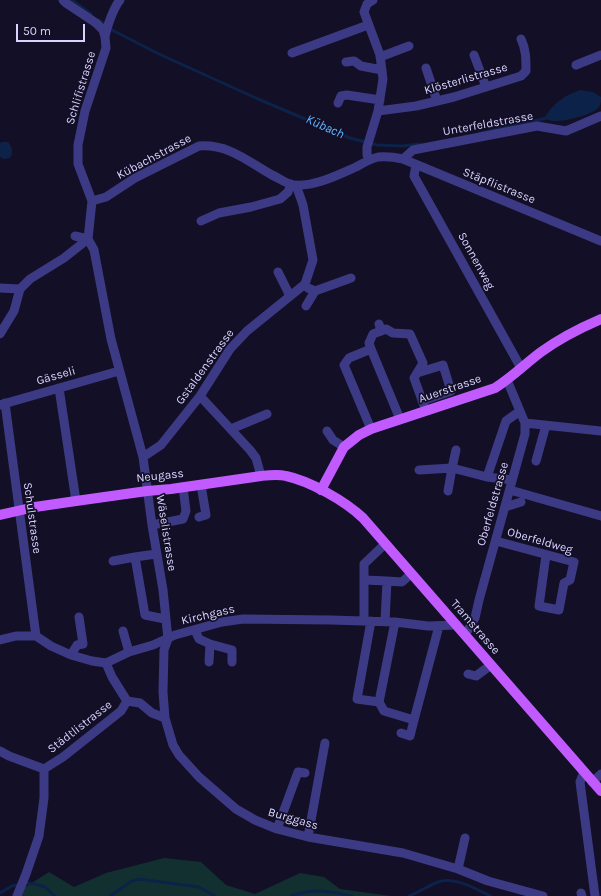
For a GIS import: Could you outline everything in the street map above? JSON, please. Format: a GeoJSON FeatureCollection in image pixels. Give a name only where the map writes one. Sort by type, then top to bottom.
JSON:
{"type":"FeatureCollection","features":[{"type":"Feature","properties":{"kind":"main road","name":"Auerstrasse"},"geometry":{"type":"LineString","coordinates":[[321,490],[344,448],[359,435],[371,429],[495,388],[557,342],[601,319]]}},
{"type":"Feature","properties":{"kind":"main road","name":"Neugass"},"geometry":{"type":"LineString","coordinates":[[0,515],[35,507],[274,474],[286,475],[321,490]]}},
{"type":"Feature","properties":{"kind":"main road","name":"Tramstrasse"},"geometry":{"type":"LineString","coordinates":[[321,490],[353,509],[363,518],[601,791]]}},
{"type":"Feature","properties":{"kind":"street"},"geometry":{"type":"LineString","coordinates":[[63,0],[96,23],[103,30],[107,29],[120,0]]}},
{"type":"Feature","properties":{"kind":"street"},"geometry":{"type":"LineString","coordinates":[[201,221],[219,213],[280,199],[294,184],[311,183],[323,180],[370,160],[367,155],[368,143],[378,111],[383,73],[382,56],[365,16],[365,8],[367,4],[373,0]]}},
{"type":"Feature","properties":{"kind":"street"},"geometry":{"type":"LineString","coordinates":[[292,53],[368,26]]}},
{"type":"Feature","properties":{"kind":"street","name":"Schlifistrasse"},"geometry":{"type":"LineString","coordinates":[[92,202],[78,164],[78,145],[85,111],[106,48],[107,29]]}},
{"type":"Feature","properties":{"kind":"street","name":"Klösterlistrasse"},"geometry":{"type":"LineString","coordinates":[[378,111],[416,106],[454,97],[521,76],[526,71],[525,49],[521,39]]}},
{"type":"Feature","properties":{"kind":"street"},"geometry":{"type":"LineString","coordinates":[[382,56],[409,46]]}},
{"type":"Feature","properties":{"kind":"street"},"geometry":{"type":"LineString","coordinates":[[474,55],[486,87]]}},
{"type":"Feature","properties":{"kind":"street"},"geometry":{"type":"LineString","coordinates":[[576,65],[601,56]]}},
{"type":"Feature","properties":{"kind":"street"},"geometry":{"type":"LineString","coordinates":[[346,62],[354,61],[361,66],[383,73]]}},
{"type":"Feature","properties":{"kind":"street"},"geometry":{"type":"LineString","coordinates":[[426,68],[437,101]]}},
{"type":"Feature","properties":{"kind":"street"},"geometry":{"type":"LineString","coordinates":[[338,103],[341,96],[346,95],[380,100]]}},
{"type":"Feature","properties":{"kind":"street","name":"Unterfeldstrasse"},"geometry":{"type":"LineString","coordinates":[[403,159],[413,150],[537,126],[566,131],[601,116]]}},
{"type":"Feature","properties":{"kind":"street","name":"Kübachstrasse"},"geometry":{"type":"LineString","coordinates":[[92,202],[106,197],[134,178],[199,146],[209,145],[222,147],[234,152],[266,171],[294,184]]}},
{"type":"Feature","properties":{"kind":"street","name":"Stäpflistrasse"},"geometry":{"type":"LineString","coordinates":[[370,160],[387,156],[403,159],[601,241]]}},
{"type":"Feature","properties":{"kind":"street","name":"Sonnenweg"},"geometry":{"type":"LineString","coordinates":[[416,165],[414,176],[521,368]]}},
{"type":"Feature","properties":{"kind":"street","name":"Gstaldenstrasse"},"geometry":{"type":"LineString","coordinates":[[143,457],[162,446],[200,396],[230,349],[251,328],[305,284],[313,260],[302,205],[294,184]]}},
{"type":"Feature","properties":{"kind":"street"},"geometry":{"type":"LineString","coordinates":[[0,334],[14,311],[20,289],[30,279],[64,258],[88,239],[92,202]]}},
{"type":"Feature","properties":{"kind":"street"},"geometry":{"type":"LineString","coordinates":[[76,236],[88,239]]}},
{"type":"Feature","properties":{"kind":"street","name":"Wäselistrasse"},"geometry":{"type":"LineString","coordinates":[[88,239],[94,250],[104,308],[119,371],[143,457],[156,554],[163,590],[168,639],[164,650],[164,718]]}},
{"type":"Feature","properties":{"kind":"street"},"geometry":{"type":"LineString","coordinates":[[278,272],[290,296]]}},
{"type":"Feature","properties":{"kind":"street"},"geometry":{"type":"LineString","coordinates":[[306,306],[312,289],[351,278]]}},
{"type":"Feature","properties":{"kind":"street"},"geometry":{"type":"LineString","coordinates":[[0,288],[20,289]]}},
{"type":"Feature","properties":{"kind":"street"},"geometry":{"type":"LineString","coordinates":[[400,419],[369,343],[373,334],[380,327],[393,333],[410,334],[423,363],[414,378],[426,410]]}},
{"type":"Feature","properties":{"kind":"street"},"geometry":{"type":"LineString","coordinates":[[371,349],[349,358],[344,365],[371,429]]}},
{"type":"Feature","properties":{"kind":"street"},"geometry":{"type":"LineString","coordinates":[[417,373],[443,365],[451,391],[422,401]]}},
{"type":"Feature","properties":{"kind":"street","name":"Gässeli"},"geometry":{"type":"LineString","coordinates":[[3,404],[119,371]]}},
{"type":"Feature","properties":{"kind":"street"},"geometry":{"type":"LineString","coordinates":[[507,380],[526,423],[588,431],[601,431]]}},
{"type":"Feature","properties":{"kind":"street"},"geometry":{"type":"LineString","coordinates":[[59,388],[76,501]]}},
{"type":"Feature","properties":{"kind":"street"},"geometry":{"type":"LineString","coordinates":[[200,396],[224,414],[231,429],[256,458],[261,476]]}},
{"type":"Feature","properties":{"kind":"street","name":"Schulstrasse"},"geometry":{"type":"LineString","coordinates":[[3,404],[36,636]]}},
{"type":"Feature","properties":{"kind":"street"},"geometry":{"type":"LineString","coordinates":[[487,477],[506,421],[520,410]]}},
{"type":"Feature","properties":{"kind":"street"},"geometry":{"type":"LineString","coordinates":[[231,429],[267,414]]}},
{"type":"Feature","properties":{"kind":"street","name":"Oberfeldstrasse"},"geometry":{"type":"LineString","coordinates":[[465,635],[475,618],[525,434],[526,423]]}},
{"type":"Feature","properties":{"kind":"street"},"geometry":{"type":"LineString","coordinates":[[536,461],[546,425]]}},
{"type":"Feature","properties":{"kind":"street"},"geometry":{"type":"LineString","coordinates":[[327,431],[333,440],[344,448]]}},
{"type":"Feature","properties":{"kind":"street"},"geometry":{"type":"LineString","coordinates":[[448,491],[456,450]]}},
{"type":"Feature","properties":{"kind":"street"},"geometry":{"type":"LineString","coordinates":[[419,470],[452,468],[487,477],[512,480]]}},
{"type":"Feature","properties":{"kind":"street"},"geometry":{"type":"LineString","coordinates":[[199,517],[206,515],[201,485]]}},
{"type":"Feature","properties":{"kind":"street"},"geometry":{"type":"LineString","coordinates":[[152,525],[183,519],[186,511],[183,487]]}},
{"type":"Feature","properties":{"kind":"street"},"geometry":{"type":"LineString","coordinates":[[510,490],[601,516]]}},
{"type":"Feature","properties":{"kind":"street"},"geometry":{"type":"LineString","coordinates":[[505,507],[521,502]]}},
{"type":"Feature","properties":{"kind":"street","name":"Oberfeldweg"},"geometry":{"type":"LineString","coordinates":[[496,541],[574,562],[570,580],[564,583],[558,610],[539,606],[546,555]]}},
{"type":"Feature","properties":{"kind":"street"},"geometry":{"type":"LineString","coordinates":[[379,702],[357,699],[367,621],[364,564],[385,544]]}},
{"type":"Feature","properties":{"kind":"street"},"geometry":{"type":"LineString","coordinates":[[113,561],[156,554]]}},
{"type":"Feature","properties":{"kind":"street"},"geometry":{"type":"LineString","coordinates":[[135,557],[145,615],[165,619]]}},
{"type":"Feature","properties":{"kind":"street"},"geometry":{"type":"LineString","coordinates":[[364,580],[402,582],[412,574]]}},
{"type":"Feature","properties":{"kind":"street"},"geometry":{"type":"LineString","coordinates":[[385,622],[387,582]]}},
{"type":"Feature","properties":{"kind":"street"},"geometry":{"type":"LineString","coordinates":[[71,655],[77,645],[83,644],[79,617]]}},
{"type":"Feature","properties":{"kind":"street","name":"Kirchgass"},"geometry":{"type":"LineString","coordinates":[[106,662],[129,652],[195,630],[222,622],[243,619],[395,622],[439,626],[457,625]]}},
{"type":"Feature","properties":{"kind":"street"},"geometry":{"type":"LineString","coordinates":[[395,622],[379,702],[384,711],[414,720]]}},
{"type":"Feature","properties":{"kind":"street"},"geometry":{"type":"LineString","coordinates":[[401,733],[410,736],[436,649],[439,626]]}},
{"type":"Feature","properties":{"kind":"street"},"geometry":{"type":"LineString","coordinates":[[123,630],[129,652]]}},
{"type":"Feature","properties":{"kind":"street"},"geometry":{"type":"LineString","coordinates":[[195,630],[199,639],[210,644],[232,650],[232,662]]}},
{"type":"Feature","properties":{"kind":"street"},"geometry":{"type":"LineString","coordinates":[[0,640],[16,636],[36,636],[51,646],[71,655],[92,661],[106,662],[112,677],[127,701],[140,702],[152,713],[164,718]]}},
{"type":"Feature","properties":{"kind":"street"},"geometry":{"type":"LineString","coordinates":[[209,662],[210,644]]}},
{"type":"Feature","properties":{"kind":"street"},"geometry":{"type":"LineString","coordinates":[[475,678],[491,666]]}},
{"type":"Feature","properties":{"kind":"street","name":"Städtlistrasse"},"geometry":{"type":"LineString","coordinates":[[44,769],[63,757],[121,711],[127,701]]}},
{"type":"Feature","properties":{"kind":"street","name":"Burggass"},"geometry":{"type":"LineString","coordinates":[[164,718],[173,745],[179,755],[199,777],[236,809],[255,820],[308,837],[403,853],[488,881],[543,896]]}},
{"type":"Feature","properties":{"kind":"street"},"geometry":{"type":"LineString","coordinates":[[308,837],[325,743]]}},
{"type":"Feature","properties":{"kind":"street","name":"Städtlistrasse"},"geometry":{"type":"LineString","coordinates":[[0,751],[9,756],[44,769]]}},
{"type":"Feature","properties":{"kind":"street","name":"Städtlistrasse"},"geometry":{"type":"LineString","coordinates":[[19,894],[39,836],[44,798],[44,769]]}},
{"type":"Feature","properties":{"kind":"street"},"geometry":{"type":"LineString","coordinates":[[277,828],[298,772],[304,773]]}},
{"type":"Feature","properties":{"kind":"street"},"geometry":{"type":"LineString","coordinates":[[584,772],[580,782],[595,896]]}},
{"type":"Feature","properties":{"kind":"street"},"geometry":{"type":"LineString","coordinates":[[592,782],[601,774]]}},
{"type":"Feature","properties":{"kind":"street"},"geometry":{"type":"LineString","coordinates":[[458,870],[465,838]]}},
{"type":"Feature","properties":{"kind":"green space"},"geometry":{"type":"Polygon","coordinates":[[[164,858],[201,862],[226,885],[255,894],[300,873],[324,877],[340,889],[391,896],[22,896],[24,888],[49,872],[74,887],[106,873],[164,858]]]}},
{"type":"Feature","properties":{"kind":"water"},"geometry":{"type":"Polygon","coordinates":[[[580,90],[593,92],[601,97],[601,104],[596,110],[585,115],[558,121],[544,118],[559,101],[580,90]]]}},
{"type":"Feature","properties":{"kind":"water"},"geometry":{"type":"Polygon","coordinates":[[[8,142],[11,145],[12,154],[10,158],[4,159],[0,157],[0,143],[8,142]]]}},
{"type":"Feature","properties":{"kind":"waterway","name":"Kübach"},"geometry":{"type":"LineString","coordinates":[[72,0],[91,14]]}},
{"type":"Feature","properties":{"kind":"waterway","name":"Kübach"},"geometry":{"type":"LineString","coordinates":[[99,20],[112,30],[159,54],[258,99],[350,138],[377,145],[402,146],[420,144]]}},
{"type":"Feature","properties":{"kind":"waterway","name":"Kübach"},"geometry":{"type":"LineString","coordinates":[[480,133],[547,118]]}},
{"type":"Feature","properties":{"kind":"waterway"},"geometry":{"type":"LineString","coordinates":[[110,896],[132,881],[139,879],[199,887],[215,896]]}},
{"type":"Feature","properties":{"kind":"waterway"},"geometry":{"type":"LineString","coordinates":[[409,896],[438,882],[445,881],[465,884],[491,896]]}},
{"type":"Feature","properties":{"kind":"waterway"},"geometry":{"type":"LineString","coordinates":[[0,893],[12,886],[25,883],[45,887],[55,896]]}},
{"type":"Feature","properties":{"kind":"waterway"},"geometry":{"type":"LineString","coordinates":[[291,896],[315,891],[352,896]]}}]}
